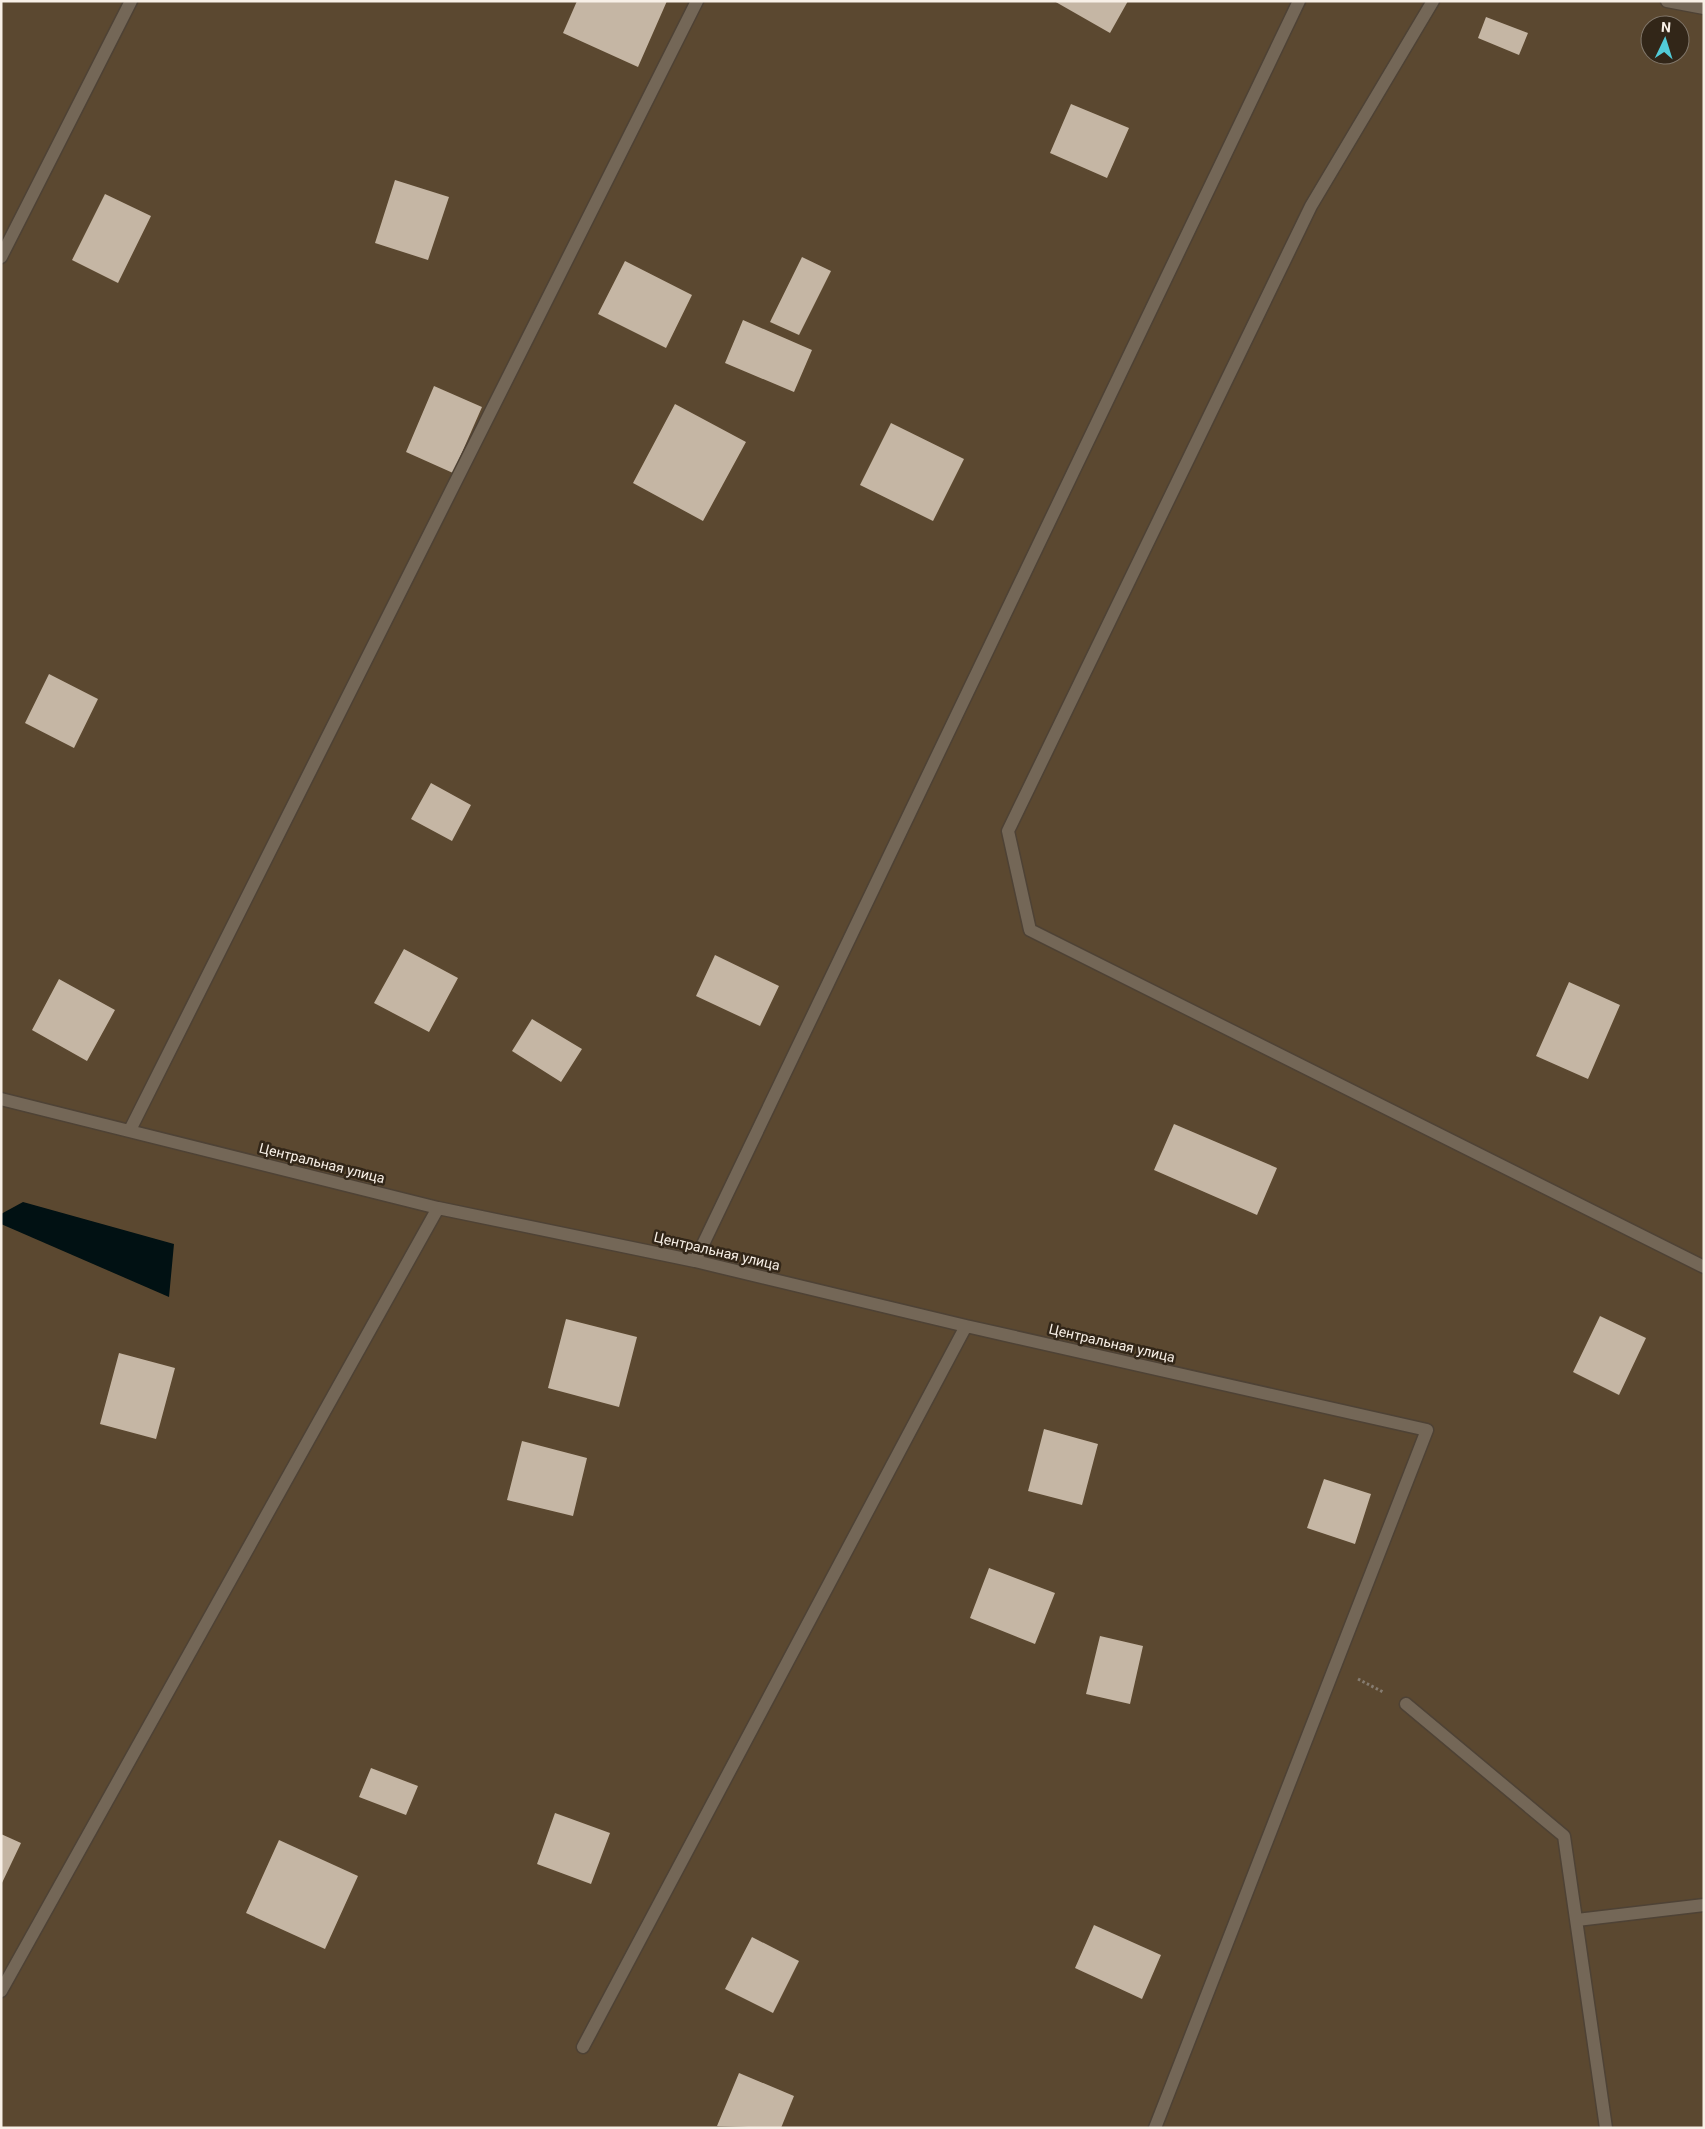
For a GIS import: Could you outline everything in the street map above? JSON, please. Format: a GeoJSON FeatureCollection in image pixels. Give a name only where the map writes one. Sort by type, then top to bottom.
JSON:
{"type":"FeatureCollection","features":[{"type":"Feature","properties":{"kind":"street"},"geometry":{"type":"LineString","coordinates":[[1,257],[131,1]]}},
{"type":"Feature","properties":{"kind":"street"},"geometry":{"type":"LineString","coordinates":[[130,1130],[697,1]]}},
{"type":"Feature","properties":{"kind":"street"},"geometry":{"type":"LineString","coordinates":[[695,1261],[1299,1]]}},
{"type":"Feature","properties":{"kind":"street"},"geometry":{"type":"LineString","coordinates":[[1434,1],[1311,206],[1008,830],[1030,930],[1704,1266]]}},
{"type":"Feature","properties":{"kind":"street"},"geometry":{"type":"LineString","coordinates":[[1667,1],[1704,8]]}},
{"type":"Feature","properties":{"kind":"street","name":"Центральная улица"},"geometry":{"type":"LineString","coordinates":[[1,1099],[438,1208],[695,1261],[966,1326],[1427,1430],[1335,1668]]}},
{"type":"Feature","properties":{"kind":"street"},"geometry":{"type":"LineString","coordinates":[[1,1991],[438,1208]]}},
{"type":"Feature","properties":{"kind":"street"},"geometry":{"type":"LineString","coordinates":[[583,2047],[966,1326]]}},
{"type":"Feature","properties":{"kind":"street"},"geometry":{"type":"LineString","coordinates":[[1155,2128],[1335,1668]]}},
{"type":"Feature","properties":{"kind":"street"},"geometry":{"type":"LineString","coordinates":[[1406,1704],[1564,1836],[1606,2128]]}},
{"type":"Feature","properties":{"kind":"street"},"geometry":{"type":"LineString","coordinates":[[1577,1920],[1704,1905]]}},
{"type":"Feature","properties":{"kind":"path"},"geometry":{"type":"LineString","coordinates":[[1335,1668],[1406,1704]]}},
{"type":"Feature","properties":{"kind":"shaded area"},"geometry":{"type":"Polygon","coordinates":[[[1,1],[1704,1],[1704,2128],[1,2128],[1,1]]]}},
{"type":"Feature","properties":{"kind":"shaded area"},"geometry":{"type":"Polygon","coordinates":[[[23,1202],[174,1244],[169,1297],[1,1224],[1,1214],[23,1202]]]}},
{"type":"Feature","properties":{"kind":"building"},"geometry":{"type":"Polygon","coordinates":[[[577,1],[667,1],[638,67],[563,33],[577,1]]]}},
{"type":"Feature","properties":{"kind":"building"},"geometry":{"type":"Polygon","coordinates":[[[1054,1],[1128,1],[1110,33],[1054,1]]]}},
{"type":"Feature","properties":{"kind":"building"},"geometry":{"type":"Polygon","coordinates":[[[1486,17],[1528,33],[1519,55],[1478,38],[1486,17]]]}},
{"type":"Feature","properties":{"kind":"building"},"geometry":{"type":"Polygon","coordinates":[[[1071,104],[1129,128],[1107,178],[1050,153],[1071,104]]]}},
{"type":"Feature","properties":{"kind":"building"},"geometry":{"type":"Polygon","coordinates":[[[395,180],[449,197],[428,260],[375,243],[395,180]]]}},
{"type":"Feature","properties":{"kind":"building"},"geometry":{"type":"Polygon","coordinates":[[[105,194],[151,216],[118,283],[72,260],[105,194]]]}},
{"type":"Feature","properties":{"kind":"building"},"geometry":{"type":"Polygon","coordinates":[[[802,257],[831,271],[799,335],[770,322],[802,257]]]}},
{"type":"Feature","properties":{"kind":"building"},"geometry":{"type":"Polygon","coordinates":[[[625,261],[692,295],[666,348],[598,314],[625,261]]]}},
{"type":"Feature","properties":{"kind":"building"},"geometry":{"type":"Polygon","coordinates":[[[743,320],[812,350],[794,392],[725,363],[743,320]]]}},
{"type":"Feature","properties":{"kind":"building"},"geometry":{"type":"Polygon","coordinates":[[[434,386],[482,407],[453,473],[406,452],[434,386]]]}},
{"type":"Feature","properties":{"kind":"building"},"geometry":{"type":"Polygon","coordinates":[[[675,404],[746,442],[703,521],[633,483],[675,404]]]}},
{"type":"Feature","properties":{"kind":"building"},"geometry":{"type":"Polygon","coordinates":[[[891,423],[964,459],[933,521],[860,485],[891,423]]]}},
{"type":"Feature","properties":{"kind":"building"},"geometry":{"type":"Polygon","coordinates":[[[49,674],[98,699],[74,748],[25,723],[49,674]]]}},
{"type":"Feature","properties":{"kind":"building"},"geometry":{"type":"Polygon","coordinates":[[[431,783],[471,805],[452,841],[411,819],[431,783]]]}},
{"type":"Feature","properties":{"kind":"building"},"geometry":{"type":"Polygon","coordinates":[[[404,949],[458,978],[429,1032],[374,1003],[404,949]]]}},
{"type":"Feature","properties":{"kind":"building"},"geometry":{"type":"Polygon","coordinates":[[[715,955],[779,986],[760,1026],[696,996],[715,955]]]}},
{"type":"Feature","properties":{"kind":"building"},"geometry":{"type":"Polygon","coordinates":[[[59,979],[115,1010],[87,1061],[32,1030],[59,979]]]}},
{"type":"Feature","properties":{"kind":"building"},"geometry":{"type":"Polygon","coordinates":[[[1569,982],[1620,1005],[1588,1079],[1536,1056],[1569,982]]]}},
{"type":"Feature","properties":{"kind":"building"},"geometry":{"type":"Polygon","coordinates":[[[532,1019],[582,1049],[561,1082],[512,1051],[532,1019]]]}},
{"type":"Feature","properties":{"kind":"building"},"geometry":{"type":"Polygon","coordinates":[[[1174,1124],[1277,1168],[1257,1215],[1154,1170],[1174,1124]]]}},
{"type":"Feature","properties":{"kind":"building"},"geometry":{"type":"Polygon","coordinates":[[[1600,1316],[1646,1338],[1619,1395],[1573,1372],[1600,1316]]]}},
{"type":"Feature","properties":{"kind":"building"},"geometry":{"type":"Polygon","coordinates":[[[566,1319],[637,1337],[619,1407],[548,1388],[566,1319]]]}},
{"type":"Feature","properties":{"kind":"building"},"geometry":{"type":"Polygon","coordinates":[[[119,1353],[175,1368],[156,1439],[100,1424],[119,1353]]]}},
{"type":"Feature","properties":{"kind":"building"},"geometry":{"type":"Polygon","coordinates":[[[1044,1429],[1098,1444],[1082,1505],[1028,1491],[1044,1429]]]}},
{"type":"Feature","properties":{"kind":"building"},"geometry":{"type":"Polygon","coordinates":[[[522,1441],[587,1458],[573,1516],[507,1500],[522,1441]]]}},
{"type":"Feature","properties":{"kind":"building"},"geometry":{"type":"Polygon","coordinates":[[[1324,1479],[1371,1494],[1355,1544],[1307,1528],[1324,1479]]]}},
{"type":"Feature","properties":{"kind":"building"},"geometry":{"type":"Polygon","coordinates":[[[989,1568],[1055,1593],[1035,1644],[970,1618],[989,1568]]]}},
{"type":"Feature","properties":{"kind":"building"},"geometry":{"type":"Polygon","coordinates":[[[1100,1636],[1143,1646],[1130,1704],[1086,1694],[1100,1636]]]}},
{"type":"Feature","properties":{"kind":"building"},"geometry":{"type":"Polygon","coordinates":[[[371,1768],[418,1786],[406,1815],[359,1797],[371,1768]]]}},
{"type":"Feature","properties":{"kind":"building"},"geometry":{"type":"Polygon","coordinates":[[[555,1813],[610,1833],[591,1884],[537,1864],[555,1813]]]}},
{"type":"Feature","properties":{"kind":"building"},"geometry":{"type":"Polygon","coordinates":[[[1,1834],[21,1843],[1,1885],[1,1834]]]}},
{"type":"Feature","properties":{"kind":"building"},"geometry":{"type":"Polygon","coordinates":[[[279,1840],[358,1876],[325,1949],[246,1913],[279,1840]]]}},
{"type":"Feature","properties":{"kind":"building"},"geometry":{"type":"Polygon","coordinates":[[[1094,1925],[1161,1955],[1142,1999],[1075,1968],[1094,1925]]]}},
{"type":"Feature","properties":{"kind":"building"},"geometry":{"type":"Polygon","coordinates":[[[752,1937],[799,1961],[773,2013],[725,1989],[752,1937]]]}},
{"type":"Feature","properties":{"kind":"building"},"geometry":{"type":"Polygon","coordinates":[[[739,2073],[794,2096],[781,2128],[717,2126],[739,2073]]]}}]}
